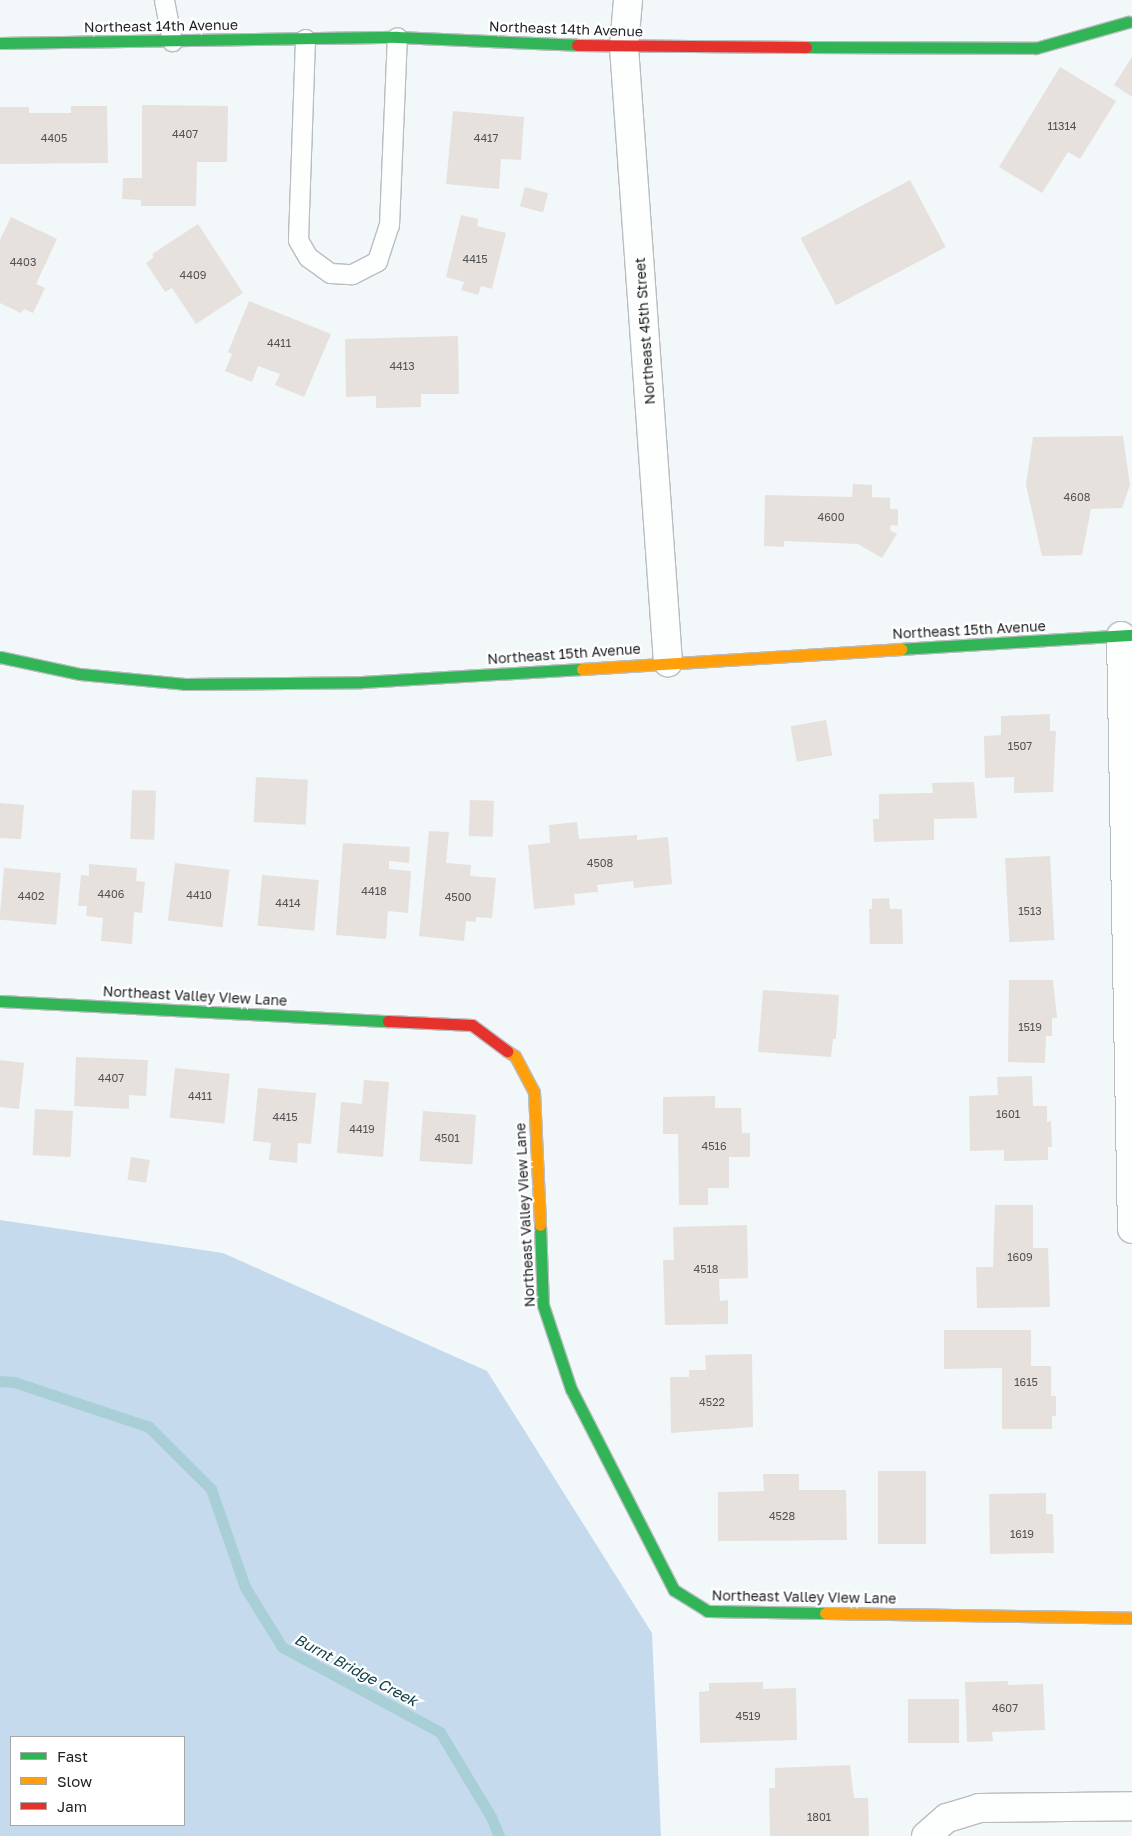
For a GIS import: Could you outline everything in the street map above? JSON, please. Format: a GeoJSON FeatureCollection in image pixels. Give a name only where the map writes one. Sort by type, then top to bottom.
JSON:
{"type":"FeatureCollection","features":[{"type":"Feature","properties":{"kind":"street","name":"Northeast 45th Street"},"geometry":{"type":"LineString","coordinates":[[628,0],[624,47],[668,662]]}},
{"type":"Feature","properties":{"kind":"street","name":"Northeast 14th Avenue"},"geometry":{"type":"LineString","coordinates":[[0,43],[397,37],[624,47],[1036,48],[1128,22]]}},
{"type":"Feature","properties":{"kind":"street","name":"Northeast 15th Avenue"},"geometry":{"type":"LineString","coordinates":[[0,657],[80,674],[185,684],[362,682],[668,662],[1127,636]]}},
{"type":"Feature","properties":{"kind":"street"},"geometry":{"type":"LineString","coordinates":[[1127,636],[1132,1229]]}},
{"type":"Feature","properties":{"kind":"street","name":"Northeast Valley View Lane"},"geometry":{"type":"LineString","coordinates":[[0,1002],[472,1025],[515,1056],[534,1092],[543,1305],[571,1389],[674,1590],[707,1610],[1132,1618]]}},
{"type":"Feature","properties":{"kind":"street"},"geometry":{"type":"LineString","coordinates":[[926,1836],[947,1818],[978,1808],[1132,1806]]}},
{"type":"Feature","properties":{"kind":"lane"},"geometry":{"type":"LineString","coordinates":[[164,0],[172,41]]}},
{"type":"Feature","properties":{"kind":"lane"},"geometry":{"type":"LineString","coordinates":[[305,39],[298,240],[308,257],[330,273],[352,274],[377,261],[390,225],[397,37]]}},
{"type":"Feature","properties":{"kind":"shaded area"},"geometry":{"type":"Polygon","coordinates":[[[0,1220],[223,1253],[487,1371],[652,1633],[661,1836],[0,1836],[0,1220]]]}},
{"type":"Feature","properties":{"kind":"building"},"geometry":{"type":"Polygon","coordinates":[[[1132,57],[1132,97],[1114,85],[1132,57]]]}},
{"type":"Feature","properties":{"kind":"building"},"geometry":{"type":"Polygon","coordinates":[[[1060,67],[1116,101],[1080,159],[1068,152],[1042,193],[999,167],[1060,67]]]}},
{"type":"Feature","properties":{"kind":"building"},"geometry":{"type":"Polygon","coordinates":[[[142,105],[228,106],[227,162],[197,162],[196,206],[141,206],[141,200],[122,199],[123,178],[142,178],[142,105]]]}},
{"type":"Feature","properties":{"kind":"building"},"geometry":{"type":"Polygon","coordinates":[[[71,106],[107,106],[108,163],[0,164],[0,107],[29,107],[29,113],[71,113],[71,106]]]}},
{"type":"Feature","properties":{"kind":"building"},"geometry":{"type":"Polygon","coordinates":[[[453,111],[524,117],[521,160],[501,159],[499,189],[446,184],[453,111]]]}},
{"type":"Feature","properties":{"kind":"building"},"geometry":{"type":"Polygon","coordinates":[[[910,180],[946,247],[836,305],[801,238],[910,180]]]}},
{"type":"Feature","properties":{"kind":"building"},"geometry":{"type":"Polygon","coordinates":[[[525,187],[548,193],[543,213],[520,206],[525,187]]]}},
{"type":"Feature","properties":{"kind":"building"},"geometry":{"type":"Polygon","coordinates":[[[461,215],[478,219],[477,226],[506,233],[492,289],[481,286],[478,295],[461,290],[464,282],[446,277],[461,215]]]}},
{"type":"Feature","properties":{"kind":"building"},"geometry":{"type":"Polygon","coordinates":[[[11,217],[57,239],[36,284],[45,288],[33,313],[24,309],[21,313],[0,303],[0,240],[11,217]]]}},
{"type":"Feature","properties":{"kind":"building"},"geometry":{"type":"Polygon","coordinates":[[[198,224],[243,293],[196,324],[172,288],[165,292],[146,263],[154,257],[152,254],[198,224]]]}},
{"type":"Feature","properties":{"kind":"building"},"geometry":{"type":"Polygon","coordinates":[[[249,301],[331,334],[304,397],[275,385],[280,374],[258,366],[252,382],[225,371],[232,354],[228,352],[249,301]]]}},
{"type":"Feature","properties":{"kind":"building"},"geometry":{"type":"Polygon","coordinates":[[[458,336],[459,394],[421,394],[421,407],[376,408],[376,396],[346,397],[345,339],[458,336]]]}},
{"type":"Feature","properties":{"kind":"building"},"geometry":{"type":"Polygon","coordinates":[[[1123,436],[1130,485],[1122,508],[1091,509],[1082,555],[1042,556],[1026,485],[1033,437],[1123,436]]]}},
{"type":"Feature","properties":{"kind":"building"},"geometry":{"type":"Polygon","coordinates":[[[853,484],[872,485],[872,497],[890,498],[890,509],[898,509],[898,526],[891,525],[890,530],[897,534],[882,558],[858,544],[784,541],[784,547],[764,546],[765,495],[852,497],[853,484]]]}},
{"type":"Feature","properties":{"kind":"building"},"geometry":{"type":"Polygon","coordinates":[[[1050,714],[1050,731],[1056,731],[1053,792],[1014,793],[1014,777],[985,778],[984,736],[1001,735],[1001,716],[1050,714]]]}},
{"type":"Feature","properties":{"kind":"building"},"geometry":{"type":"Polygon","coordinates":[[[826,720],[832,755],[797,762],[791,726],[826,720]]]}},
{"type":"Feature","properties":{"kind":"building"},"geometry":{"type":"Polygon","coordinates":[[[256,777],[308,780],[306,825],[254,822],[256,777]]]}},
{"type":"Feature","properties":{"kind":"building"},"geometry":{"type":"Polygon","coordinates":[[[974,782],[977,818],[934,819],[934,840],[874,842],[873,819],[879,819],[879,794],[933,793],[932,783],[974,782]]]}},
{"type":"Feature","properties":{"kind":"building"},"geometry":{"type":"Polygon","coordinates":[[[132,790],[156,791],[154,840],[130,839],[132,790]]]}},
{"type":"Feature","properties":{"kind":"building"},"geometry":{"type":"Polygon","coordinates":[[[470,800],[494,801],[493,837],[469,836],[470,800]]]}},
{"type":"Feature","properties":{"kind":"building"},"geometry":{"type":"Polygon","coordinates":[[[0,803],[24,805],[21,839],[0,838],[0,803]]]}},
{"type":"Feature","properties":{"kind":"building"},"geometry":{"type":"Polygon","coordinates":[[[577,822],[579,839],[637,835],[637,840],[668,837],[672,884],[634,888],[633,881],[597,885],[598,892],[574,894],[575,905],[534,909],[528,845],[550,843],[549,825],[577,822]]]}},
{"type":"Feature","properties":{"kind":"building"},"geometry":{"type":"Polygon","coordinates":[[[429,831],[449,832],[446,863],[471,865],[470,876],[496,878],[492,918],[476,917],[476,922],[466,921],[464,941],[419,936],[429,831]]]}},
{"type":"Feature","properties":{"kind":"building"},"geometry":{"type":"Polygon","coordinates":[[[343,843],[410,847],[409,863],[389,861],[389,869],[411,871],[408,913],[388,911],[386,939],[336,935],[343,843]]]}},
{"type":"Feature","properties":{"kind":"building"},"geometry":{"type":"Polygon","coordinates":[[[1050,856],[1054,940],[1009,942],[1005,858],[1050,856]]]}},
{"type":"Feature","properties":{"kind":"building"},"geometry":{"type":"Polygon","coordinates":[[[175,863],[230,870],[223,927],[168,921],[175,863]]]}},
{"type":"Feature","properties":{"kind":"building"},"geometry":{"type":"Polygon","coordinates":[[[89,864],[137,868],[136,881],[145,882],[142,913],[134,912],[132,944],[101,941],[103,918],[86,916],[87,906],[78,906],[81,875],[89,876],[89,864]]]}},
{"type":"Feature","properties":{"kind":"building"},"geometry":{"type":"Polygon","coordinates":[[[4,868],[61,873],[56,925],[0,920],[4,868]]]}},
{"type":"Feature","properties":{"kind":"building"},"geometry":{"type":"Polygon","coordinates":[[[262,875],[319,880],[314,931],[258,926],[262,875]]]}},
{"type":"Feature","properties":{"kind":"building"},"geometry":{"type":"Polygon","coordinates":[[[889,898],[890,909],[902,909],[903,944],[870,944],[869,909],[872,909],[872,899],[889,898]]]}},
{"type":"Feature","properties":{"kind":"building"},"geometry":{"type":"Polygon","coordinates":[[[1009,980],[1053,980],[1057,1018],[1052,1018],[1052,1036],[1046,1036],[1045,1063],[1008,1062],[1009,980]]]}},
{"type":"Feature","properties":{"kind":"building"},"geometry":{"type":"Polygon","coordinates":[[[763,990],[839,995],[836,1039],[833,1039],[831,1057],[758,1052],[763,990]]]}},
{"type":"Feature","properties":{"kind":"building"},"geometry":{"type":"Polygon","coordinates":[[[76,1057],[148,1060],[146,1096],[129,1095],[129,1109],[74,1106],[76,1057]]]}},
{"type":"Feature","properties":{"kind":"building"},"geometry":{"type":"Polygon","coordinates":[[[0,1060],[24,1063],[19,1109],[0,1107],[0,1060]]]}},
{"type":"Feature","properties":{"kind":"building"},"geometry":{"type":"Polygon","coordinates":[[[175,1068],[230,1074],[224,1123],[170,1118],[175,1068]]]}},
{"type":"Feature","properties":{"kind":"building"},"geometry":{"type":"Polygon","coordinates":[[[1032,1076],[1033,1106],[1047,1106],[1047,1122],[1051,1121],[1052,1147],[1048,1147],[1048,1160],[1004,1161],[1004,1150],[970,1151],[969,1096],[998,1095],[997,1077],[1032,1076]]]}},
{"type":"Feature","properties":{"kind":"building"},"geometry":{"type":"Polygon","coordinates":[[[364,1080],[389,1082],[383,1157],[337,1153],[341,1102],[362,1104],[364,1080]]]}},
{"type":"Feature","properties":{"kind":"building"},"geometry":{"type":"Polygon","coordinates":[[[258,1088],[316,1093],[311,1144],[298,1143],[297,1163],[269,1160],[271,1143],[253,1141],[258,1088]]]}},
{"type":"Feature","properties":{"kind":"building"},"geometry":{"type":"Polygon","coordinates":[[[715,1096],[715,1108],[741,1108],[742,1133],[750,1133],[750,1157],[729,1157],[729,1188],[708,1188],[708,1205],[679,1205],[678,1134],[663,1134],[663,1097],[715,1096]]]}},
{"type":"Feature","properties":{"kind":"building"},"geometry":{"type":"Polygon","coordinates":[[[35,1109],[73,1111],[71,1157],[33,1155],[35,1109]]]}},
{"type":"Feature","properties":{"kind":"building"},"geometry":{"type":"Polygon","coordinates":[[[423,1111],[476,1115],[472,1165],[420,1161],[423,1111]]]}},
{"type":"Feature","properties":{"kind":"building"},"geometry":{"type":"Polygon","coordinates":[[[131,1157],[150,1160],[146,1183],[127,1180],[131,1157]]]}},
{"type":"Feature","properties":{"kind":"building"},"geometry":{"type":"Polygon","coordinates":[[[995,1205],[1033,1205],[1033,1248],[1048,1248],[1050,1307],[977,1308],[976,1267],[993,1267],[995,1205]]]}},
{"type":"Feature","properties":{"kind":"building"},"geometry":{"type":"Polygon","coordinates":[[[747,1225],[748,1278],[719,1279],[720,1301],[728,1300],[728,1324],[665,1325],[663,1260],[674,1260],[673,1227],[747,1225]]]}},
{"type":"Feature","properties":{"kind":"building"},"geometry":{"type":"Polygon","coordinates":[[[944,1330],[1031,1330],[1031,1366],[1051,1366],[1051,1396],[1056,1396],[1056,1416],[1052,1416],[1052,1429],[1002,1429],[1002,1368],[944,1369],[944,1330]]]}},
{"type":"Feature","properties":{"kind":"building"},"geometry":{"type":"Polygon","coordinates":[[[752,1354],[753,1427],[671,1433],[670,1377],[689,1377],[689,1370],[706,1370],[705,1355],[752,1354]]]}},
{"type":"Feature","properties":{"kind":"building"},"geometry":{"type":"Polygon","coordinates":[[[878,1471],[926,1471],[926,1544],[878,1544],[878,1471]]]}},
{"type":"Feature","properties":{"kind":"building"},"geometry":{"type":"Polygon","coordinates":[[[763,1474],[799,1474],[799,1490],[846,1490],[847,1540],[718,1541],[718,1492],[764,1491],[763,1474]]]}},
{"type":"Feature","properties":{"kind":"building"},"geometry":{"type":"Polygon","coordinates":[[[1046,1493],[1046,1514],[1053,1514],[1054,1553],[990,1554],[989,1494],[1046,1493]]]}},
{"type":"Feature","properties":{"kind":"building"},"geometry":{"type":"Polygon","coordinates":[[[1008,1681],[1008,1685],[1043,1684],[1045,1730],[992,1732],[993,1741],[967,1742],[965,1682],[1008,1681]]]}},
{"type":"Feature","properties":{"kind":"building"},"geometry":{"type":"Polygon","coordinates":[[[763,1682],[763,1689],[796,1688],[797,1740],[700,1743],[699,1692],[709,1691],[709,1683],[763,1682]]]}},
{"type":"Feature","properties":{"kind":"building"},"geometry":{"type":"Polygon","coordinates":[[[908,1699],[959,1699],[959,1743],[908,1743],[908,1699]]]}},
{"type":"Feature","properties":{"kind":"building"},"geometry":{"type":"Polygon","coordinates":[[[850,1765],[854,1798],[868,1798],[869,1836],[770,1836],[769,1788],[775,1788],[775,1768],[850,1765]]]}},
{"type":"Feature","properties":{"kind":"waterway","name":"Burnt Bridge Creek"},"geometry":{"type":"LineString","coordinates":[[0,1381],[14,1382],[149,1427],[211,1489],[245,1587],[282,1647],[440,1732],[491,1817],[499,1836]]}},
{"type":"Feature","properties":{"kind":"traffic: fast"},"geometry":{"type":"LineString","coordinates":[[806,47],[1036,48],[1128,22]]}},
{"type":"Feature","properties":{"kind":"traffic: fast"},"geometry":{"type":"LineString","coordinates":[[0,43],[397,37],[577,45]]}},
{"type":"Feature","properties":{"kind":"traffic: fast"},"geometry":{"type":"LineString","coordinates":[[901,649],[1132,635]]}},
{"type":"Feature","properties":{"kind":"traffic: fast"},"geometry":{"type":"LineString","coordinates":[[0,657],[80,674],[185,684],[362,682],[582,669]]}},
{"type":"Feature","properties":{"kind":"traffic: fast"},"geometry":{"type":"LineString","coordinates":[[0,1001],[388,1021]]}},
{"type":"Feature","properties":{"kind":"traffic: fast"},"geometry":{"type":"LineString","coordinates":[[540,1225],[543,1305],[571,1389],[674,1590],[707,1611],[825,1613]]}},
{"type":"Feature","properties":{"kind":"traffic: slow"},"geometry":{"type":"LineString","coordinates":[[582,669],[901,649]]}},
{"type":"Feature","properties":{"kind":"traffic: slow"},"geometry":{"type":"LineString","coordinates":[[507,1051],[515,1056],[534,1092],[540,1225]]}},
{"type":"Feature","properties":{"kind":"traffic: slow"},"geometry":{"type":"LineString","coordinates":[[825,1613],[1132,1618]]}},
{"type":"Feature","properties":{"kind":"traffic: jam"},"geometry":{"type":"LineString","coordinates":[[577,45],[806,47]]}},
{"type":"Feature","properties":{"kind":"traffic: jam"},"geometry":{"type":"LineString","coordinates":[[388,1021],[472,1025],[507,1051]]}}]}
